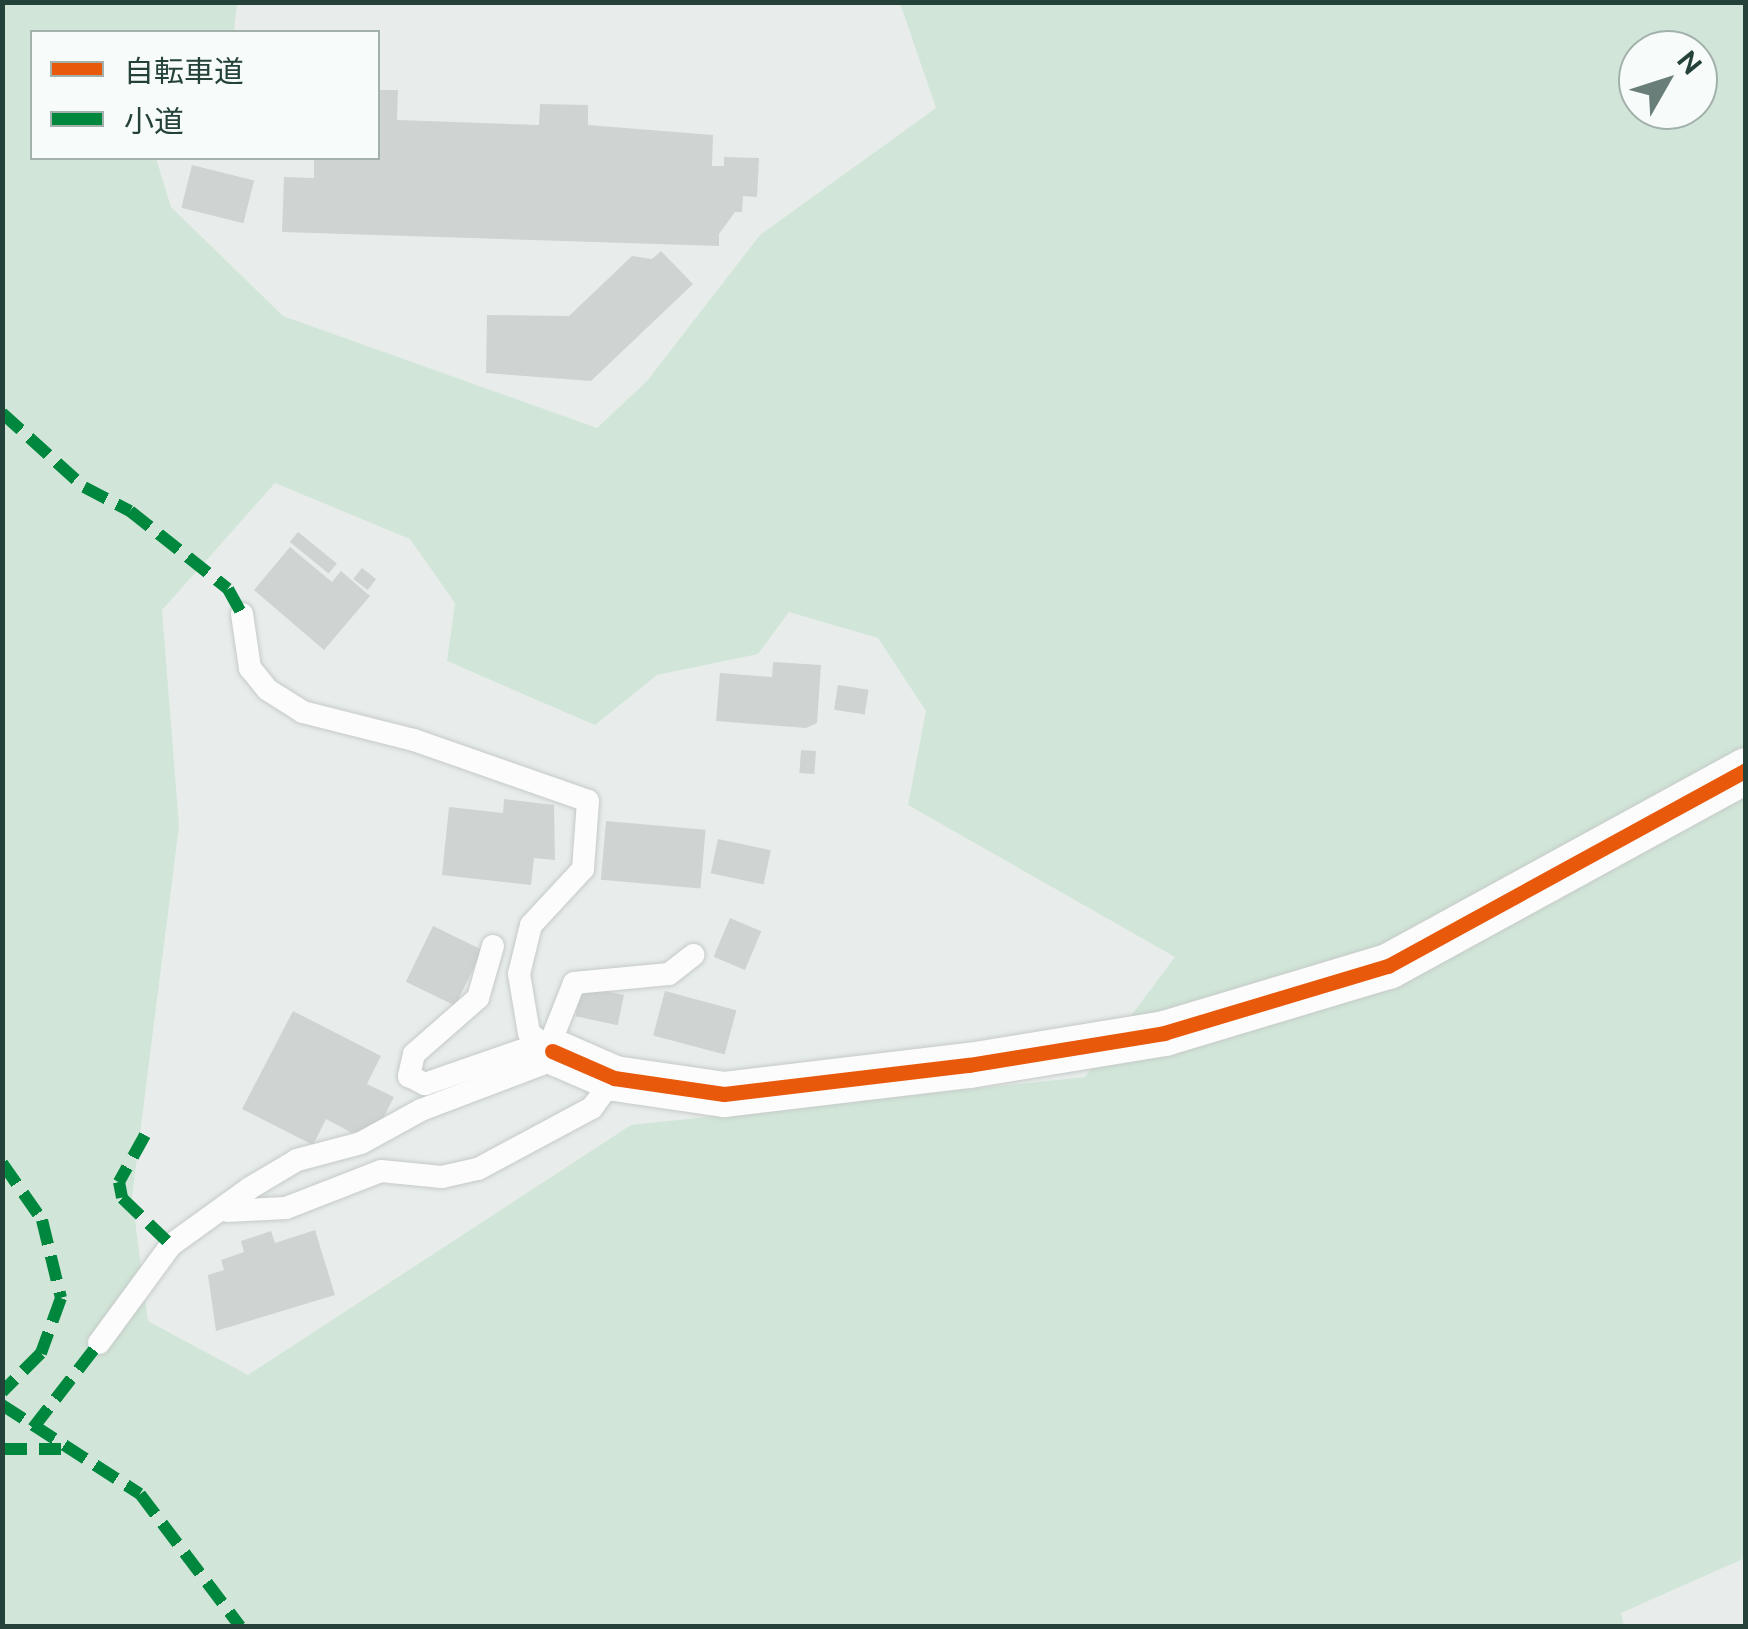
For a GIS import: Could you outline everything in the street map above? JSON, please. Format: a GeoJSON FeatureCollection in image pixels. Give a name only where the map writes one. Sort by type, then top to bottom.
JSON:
{"type":"FeatureCollection","features":[{"type":"Feature","properties":{"kind":"street"},"geometry":{"type":"LineString","coordinates":[[544,1048],[614,1078],[724,1094],[969,1065],[1164,1032],[1317,992],[1388,966],[1746,770]]}},
{"type":"Feature","properties":{"kind":"lane"},"geometry":{"type":"LineString","coordinates":[[242,614],[250,668],[268,690],[303,712],[414,740],[588,802],[583,869],[531,925],[519,974],[544,1048]]}},
{"type":"Feature","properties":{"kind":"lane"},"geometry":{"type":"LineString","coordinates":[[493,946],[478,998],[414,1054],[409,1076],[425,1084],[544,1048]]}},
{"type":"Feature","properties":{"kind":"lane"},"geometry":{"type":"LineString","coordinates":[[99,1343],[172,1245],[227,1211],[250,1188],[297,1160],[361,1143],[420,1110],[542,1064],[564,994],[574,984],[669,974],[692,954]]}},
{"type":"Feature","properties":{"kind":"lane"},"geometry":{"type":"LineString","coordinates":[[227,1211],[286,1208],[381,1171],[442,1177],[478,1169],[592,1108],[614,1078]]}},
{"type":"Feature","properties":{"kind":"green space"},"geometry":{"type":"Polygon","coordinates":[[[3,3],[237,3],[234,30],[30,30],[30,160],[157,160],[171,207],[283,316],[597,428],[647,381],[760,235],[936,108],[900,3],[1745,3],[1745,1558],[1621,1613],[1624,1626],[3,1626],[3,3]],[[275,483],[162,610],[179,826],[132,1197],[148,1321],[248,1375],[631,1125],[1085,1077],[1175,957],[908,805],[926,711],[878,638],[789,612],[758,654],[657,675],[595,725],[447,661],[455,603],[410,539],[275,483]]]}},
{"type":"Feature","properties":{"kind":"building"},"geometry":{"type":"Polygon","coordinates":[[[380,90],[398,90],[397,120],[539,125],[540,104],[588,105],[588,125],[713,135],[712,166],[724,166],[724,157],[759,158],[757,197],[743,196],[742,212],[735,212],[719,234],[719,246],[282,232],[284,177],[314,178],[314,160],[380,160],[380,90]]]}},
{"type":"Feature","properties":{"kind":"building"},"geometry":{"type":"Polygon","coordinates":[[[192,165],[254,180],[243,223],[181,208],[192,165]]]}},
{"type":"Feature","properties":{"kind":"building"},"geometry":{"type":"Polygon","coordinates":[[[661,251],[693,284],[591,381],[486,373],[487,315],[569,316],[632,256],[652,259],[661,251]]]}},
{"type":"Feature","properties":{"kind":"building"},"geometry":{"type":"Polygon","coordinates":[[[298,532],[337,563],[329,574],[290,542],[298,532]]]}},
{"type":"Feature","properties":{"kind":"building"},"geometry":{"type":"Polygon","coordinates":[[[290,547],[332,582],[341,571],[370,596],[324,650],[254,590],[290,547]]]}},
{"type":"Feature","properties":{"kind":"building"},"geometry":{"type":"Polygon","coordinates":[[[362,568],[376,579],[368,590],[353,579],[362,568]]]}},
{"type":"Feature","properties":{"kind":"building"},"geometry":{"type":"Polygon","coordinates":[[[773,662],[821,665],[817,723],[806,728],[716,721],[720,673],[772,677],[773,662]]]}},
{"type":"Feature","properties":{"kind":"building"},"geometry":{"type":"Polygon","coordinates":[[[838,685],[869,690],[865,715],[834,710],[838,685]]]}},
{"type":"Feature","properties":{"kind":"building"},"geometry":{"type":"Polygon","coordinates":[[[801,750],[816,751],[814,774],[799,773],[801,750]]]}},
{"type":"Feature","properties":{"kind":"building"},"geometry":{"type":"Polygon","coordinates":[[[504,799],[554,805],[555,860],[534,858],[531,885],[442,875],[449,807],[503,813],[504,799]]]}},
{"type":"Feature","properties":{"kind":"building"},"geometry":{"type":"Polygon","coordinates":[[[606,821],[706,830],[700,888],[601,880],[606,821]]]}},
{"type":"Feature","properties":{"kind":"building"},"geometry":{"type":"Polygon","coordinates":[[[718,839],[771,850],[764,884],[711,873],[718,839]]]}},
{"type":"Feature","properties":{"kind":"building"},"geometry":{"type":"Polygon","coordinates":[[[730,918],[761,931],[745,970],[714,957],[730,918]]]}},
{"type":"Feature","properties":{"kind":"building"},"geometry":{"type":"Polygon","coordinates":[[[433,926],[482,950],[455,1006],[406,982],[433,926]]]}},
{"type":"Feature","properties":{"kind":"building"},"geometry":{"type":"Polygon","coordinates":[[[582,986],[624,995],[618,1025],[576,1016],[582,986]]]}},
{"type":"Feature","properties":{"kind":"building"},"geometry":{"type":"Polygon","coordinates":[[[665,991],[736,1010],[725,1055],[653,1035],[665,991]]]}},
{"type":"Feature","properties":{"kind":"building"},"geometry":{"type":"Polygon","coordinates":[[[293,1011],[381,1056],[367,1084],[394,1097],[380,1124],[352,1133],[326,1119],[313,1145],[242,1109],[293,1011]]]}},
{"type":"Feature","properties":{"kind":"building"},"geometry":{"type":"Polygon","coordinates":[[[315,1230],[335,1295],[216,1331],[208,1275],[224,1270],[221,1260],[244,1252],[241,1241],[271,1231],[275,1243],[315,1230]]]}},
{"type":"Feature","properties":{"kind":"marked path"},"geometry":{"type":"LineString","coordinates":[[2,413],[84,487],[130,511],[228,589],[242,614]]}},
{"type":"Feature","properties":{"kind":"marked path"},"geometry":{"type":"LineString","coordinates":[[145,1135],[119,1182],[122,1198],[171,1245]]}},
{"type":"Feature","properties":{"kind":"marked path"},"geometry":{"type":"LineString","coordinates":[[2,1163],[42,1220],[61,1298],[41,1353],[2,1392]]}},
{"type":"Feature","properties":{"kind":"marked path"},"geometry":{"type":"LineString","coordinates":[[33,1428],[99,1343]]}},
{"type":"Feature","properties":{"kind":"marked path"},"geometry":{"type":"LineString","coordinates":[[2,1405],[140,1494],[240,1626]]}},
{"type":"Feature","properties":{"kind":"marked path"},"geometry":{"type":"LineString","coordinates":[[2,1449],[61,1449]]}},
{"type":"Feature","properties":{"kind":"cycle path"},"geometry":{"type":"LineString","coordinates":[[552,1051],[614,1078],[724,1094],[969,1065],[1164,1033],[1388,966],[1746,770]]}}]}
